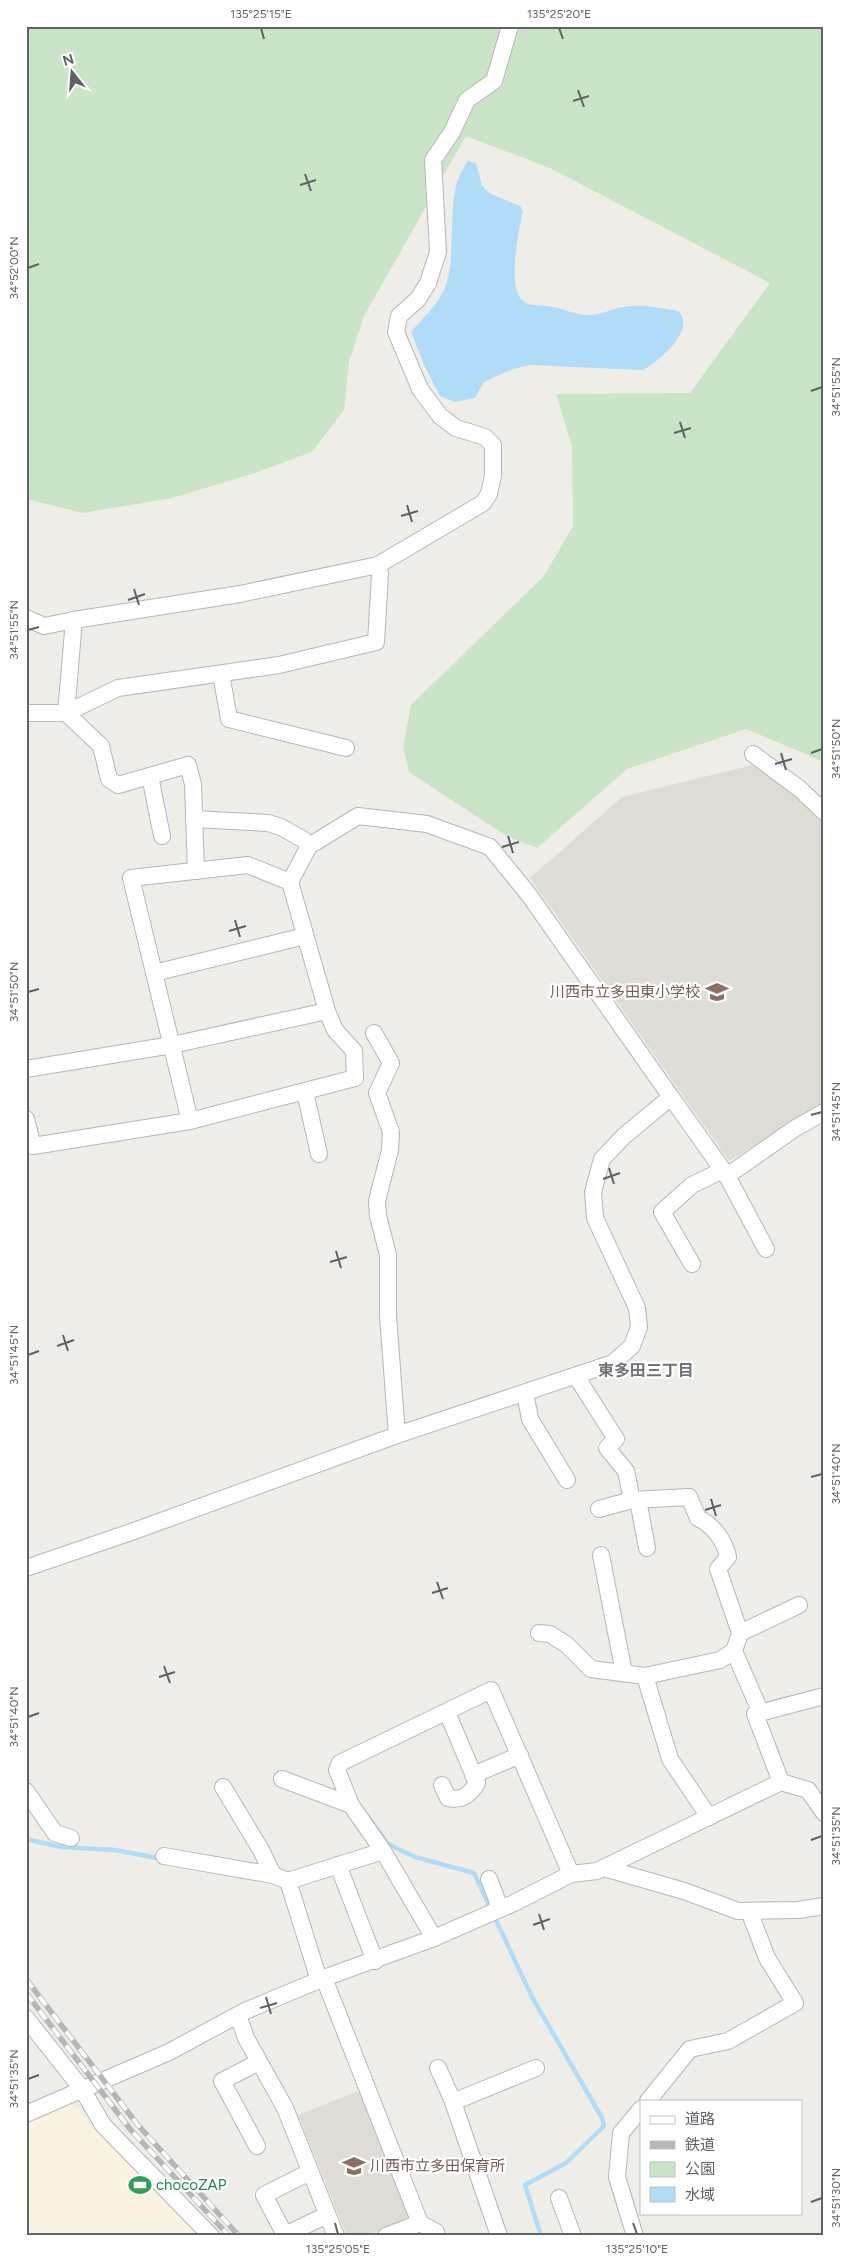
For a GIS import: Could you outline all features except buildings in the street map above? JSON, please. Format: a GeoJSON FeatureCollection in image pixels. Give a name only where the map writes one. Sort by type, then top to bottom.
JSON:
{"type":"FeatureCollection","features":[{"type":"Feature","properties":{"kind":"street"},"geometry":{"type":"LineString","coordinates":[[26,618],[44,626],[240,594],[378,566],[483,503],[489,494],[493,475],[493,446],[485,436],[456,428],[440,416],[420,389],[396,332],[399,316],[418,299],[428,283],[438,252],[433,160],[452,132],[467,100],[494,81],[510,26]]}},
{"type":"Feature","properties":{"kind":"street"},"geometry":{"type":"LineString","coordinates":[[26,713],[66,714],[118,688],[279,665],[376,642],[378,566]]}},
{"type":"Feature","properties":{"kind":"street"},"geometry":{"type":"LineString","coordinates":[[66,714],[74,620]]}},
{"type":"Feature","properties":{"kind":"street"},"geometry":{"type":"LineString","coordinates":[[221,674],[229,719],[346,748]]}},
{"type":"Feature","properties":{"kind":"street"},"geometry":{"type":"LineString","coordinates":[[66,714],[101,746],[109,779],[118,785],[188,765],[193,784],[196,871]]}},
{"type":"Feature","properties":{"kind":"street"},"geometry":{"type":"LineString","coordinates":[[753,754],[800,789],[824,812]]}},
{"type":"Feature","properties":{"kind":"street"},"geometry":{"type":"LineString","coordinates":[[150,776],[162,836]]}},
{"type":"Feature","properties":{"kind":"street"},"geometry":{"type":"LineString","coordinates":[[26,1119],[33,1146],[190,1121],[354,1078],[354,1050],[335,1030],[326,1011],[290,882],[309,846],[358,816],[427,824],[490,847],[529,895],[725,1173],[766,1249]]}},
{"type":"Feature","properties":{"kind":"street"},"geometry":{"type":"LineString","coordinates":[[194,819],[268,823],[281,826],[304,840]]}},
{"type":"Feature","properties":{"kind":"street"},"geometry":{"type":"LineString","coordinates":[[190,1121],[131,878],[248,865],[290,882]]}},
{"type":"Feature","properties":{"kind":"street"},"geometry":{"type":"LineString","coordinates":[[154,973],[305,936]]}},
{"type":"Feature","properties":{"kind":"street"},"geometry":{"type":"LineString","coordinates":[[26,1069],[172,1045],[326,1011]]}},
{"type":"Feature","properties":{"kind":"street"},"geometry":{"type":"LineString","coordinates":[[374,1033],[391,1063],[377,1093],[391,1132],[390,1150],[377,1201],[378,1216],[388,1255],[388,1316],[397,1436]]}},
{"type":"Feature","properties":{"kind":"street"},"geometry":{"type":"LineString","coordinates":[[305,1092],[319,1154]]}},
{"type":"Feature","properties":{"kind":"street"},"geometry":{"type":"LineString","coordinates":[[26,1568],[397,1436],[613,1363],[632,1346],[639,1327],[637,1308],[595,1218],[593,1192],[602,1159],[624,1136],[671,1097]]}},
{"type":"Feature","properties":{"kind":"street"},"geometry":{"type":"LineString","coordinates":[[692,1264],[662,1212],[692,1185],[725,1173],[824,1112]]}},
{"type":"Feature","properties":{"kind":"street"},"geometry":{"type":"LineString","coordinates":[[576,1376],[616,1439],[607,1448],[626,1471],[647,1548]]}},
{"type":"Feature","properties":{"kind":"street"},"geometry":{"type":"LineString","coordinates":[[525,1393],[530,1419],[568,1480]]}},
{"type":"Feature","properties":{"kind":"street"},"geometry":{"type":"LineString","coordinates":[[539,1633],[550,1634],[567,1645],[591,1669],[644,1676],[720,1660],[734,1651],[740,1633],[718,1569],[728,1557],[727,1548],[709,1523],[698,1518],[690,1497],[635,1500],[599,1509]]}},
{"type":"Feature","properties":{"kind":"street"},"geometry":{"type":"LineString","coordinates":[[601,1555],[624,1674]]}},
{"type":"Feature","properties":{"kind":"street"},"geometry":{"type":"LineString","coordinates":[[740,1633],[800,1605]]}},
{"type":"Feature","properties":{"kind":"street"},"geometry":{"type":"LineString","coordinates":[[734,1651],[760,1713]]}},
{"type":"Feature","properties":{"kind":"street"},"geometry":{"type":"LineString","coordinates":[[644,1676],[670,1759],[709,1817]]}},
{"type":"Feature","properties":{"kind":"street"},"geometry":{"type":"LineString","coordinates":[[434,1938],[383,1851],[352,1805],[338,1770],[340,1763],[492,1690],[571,1874]]}},
{"type":"Feature","properties":{"kind":"street"},"geometry":{"type":"LineString","coordinates":[[781,1782],[755,1714],[824,1696]]}},
{"type":"Feature","properties":{"kind":"street"},"geometry":{"type":"LineString","coordinates":[[442,1785],[448,1798],[457,1800],[471,1793],[477,1783],[447,1712]]}},
{"type":"Feature","properties":{"kind":"street"},"geometry":{"type":"LineString","coordinates":[[473,1776],[520,1756]]}},
{"type":"Feature","properties":{"kind":"street"},"geometry":{"type":"LineString","coordinates":[[282,1779],[352,1805]]}},
{"type":"Feature","properties":{"kind":"street"},"geometry":{"type":"LineString","coordinates":[[26,2114],[169,2052],[238,2015],[322,1979],[434,1938],[498,1910],[571,1874],[598,1871],[781,1782],[808,1790],[824,1813]]}},
{"type":"Feature","properties":{"kind":"street"},"geometry":{"type":"LineString","coordinates":[[223,1787],[280,1878],[420,2223],[436,2232],[437,2236]]}},
{"type":"Feature","properties":{"kind":"street"},"geometry":{"type":"LineString","coordinates":[[26,1791],[55,1833],[70,1838]]}},
{"type":"Feature","properties":{"kind":"street"},"geometry":{"type":"LineString","coordinates":[[164,1856],[280,1878],[338,1865],[383,1851]]}},
{"type":"Feature","properties":{"kind":"street"},"geometry":{"type":"LineString","coordinates":[[338,1865],[375,1961]]}},
{"type":"Feature","properties":{"kind":"street"},"geometry":{"type":"LineString","coordinates":[[604,1868],[684,1891],[738,1911],[798,1910],[824,1906]]}},
{"type":"Feature","properties":{"kind":"street"},"geometry":{"type":"LineString","coordinates":[[489,1879],[497,1900],[498,1910]]}},
{"type":"Feature","properties":{"kind":"street"},"geometry":{"type":"LineString","coordinates":[[649,2100],[690,2050],[728,2040],[795,2003],[767,1958],[749,1911]]}},
{"type":"Feature","properties":{"kind":"street"},"geometry":{"type":"LineString","coordinates":[[238,2015],[246,2038],[284,2108],[336,2236]]}},
{"type":"Feature","properties":{"kind":"street"},"geometry":{"type":"LineString","coordinates":[[26,2018],[82,2089],[103,2125],[212,2236]]}},
{"type":"Feature","properties":{"kind":"street"},"geometry":{"type":"LineString","coordinates":[[257,2146],[222,2081],[259,2062]]}},
{"type":"Feature","properties":{"kind":"street"},"geometry":{"type":"LineString","coordinates":[[438,2068],[452,2102],[499,2236]]}},
{"type":"Feature","properties":{"kind":"street"},"geometry":{"type":"LineString","coordinates":[[452,2102],[536,2068]]}},
{"type":"Feature","properties":{"kind":"street"},"geometry":{"type":"LineString","coordinates":[[635,2236],[617,2177],[621,2133],[640,2109]]}},
{"type":"Feature","properties":{"kind":"street"},"geometry":{"type":"LineString","coordinates":[[310,2172],[264,2195],[285,2235],[328,2215]]}},
{"type":"Feature","properties":{"kind":"street"},"geometry":{"type":"LineString","coordinates":[[559,2198],[573,2236]]}},
{"type":"Feature","properties":{"kind":"street"},"geometry":{"type":"LineString","coordinates":[[386,2236],[420,2223]]}},
{"type":"Feature","properties":{"kind":"shaded area","name":"川西市立多田東小学校"},"geometry":{"type":"Polygon","coordinates":[[[765,762],[824,816],[824,1105],[729,1161],[530,878],[622,797],[765,762]]]}},
{"type":"Feature","properties":{"kind":"shaded area","name":"川西市立多田保育所"},"geometry":{"type":"Polygon","coordinates":[[[361,2090],[409,2218],[366,2236],[347,2236],[298,2115],[361,2090]]]}},
{"type":"Feature","properties":{"kind":"shaded area"},"geometry":{"type":"Polygon","coordinates":[[[72,2101],[93,2128],[121,2150],[201,2236],[26,2236],[26,2123],[45,2108],[72,2101]]]}},
{"type":"Feature","properties":{"kind":"green space"},"geometry":{"type":"Polygon","coordinates":[[[26,26],[824,26],[824,762],[746,729],[627,769],[537,848],[508,837],[409,772],[403,747],[411,705],[544,576],[573,526],[572,446],[556,394],[690,393],[770,283],[552,169],[466,136],[364,316],[349,362],[344,410],[312,452],[255,473],[172,498],[83,513],[26,499],[26,26]]]}},
{"type":"Feature","properties":{"kind":"water"},"geometry":{"type":"Polygon","coordinates":[[[468,161],[476,163],[482,185],[489,193],[520,206],[523,211],[515,257],[515,283],[522,300],[531,305],[552,307],[583,315],[603,313],[633,306],[678,311],[683,318],[683,327],[679,336],[666,353],[643,370],[530,365],[513,369],[484,382],[475,398],[455,402],[440,396],[425,367],[411,332],[436,303],[447,282],[450,267],[453,203],[460,174],[468,161]]]}},
{"type":"Feature","properties":{"kind":"waterway"},"geometry":{"type":"LineString","coordinates":[[369,1818],[388,1844],[415,1857],[474,1873],[532,1997],[602,2118],[604,2126],[566,2163],[525,2185],[541,2236]]}},
{"type":"Feature","properties":{"kind":"waterway"},"geometry":{"type":"LineString","coordinates":[[26,1839],[61,1847],[115,1850],[162,1859]]}},
{"type":"Feature","properties":{"kind":"railway"},"geometry":{"type":"LineString","coordinates":[[26,1979],[137,2124],[239,2236]]}},
{"type":"Feature","properties":{"kind":"railway"},"geometry":{"type":"LineString","coordinates":[[26,1993],[130,2129],[229,2236]]}},
{"type":"Feature","properties":{"kind":"place","name":"川西市立多田東小学校"},"geometry":{"type":"Point","coordinates":[717,992]}},
{"type":"Feature","properties":{"kind":"place","name":"川西市立多田保育所"},"geometry":{"type":"Point","coordinates":[354,2166]}},
{"type":"Feature","properties":{"kind":"place","name":"chocoZAP"},"geometry":{"type":"Point","coordinates":[140,2185]}},
{"type":"Feature","properties":{"kind":"district","name":"東多田三丁目"},"geometry":{"type":"Point","coordinates":[646,1370]}}]}
